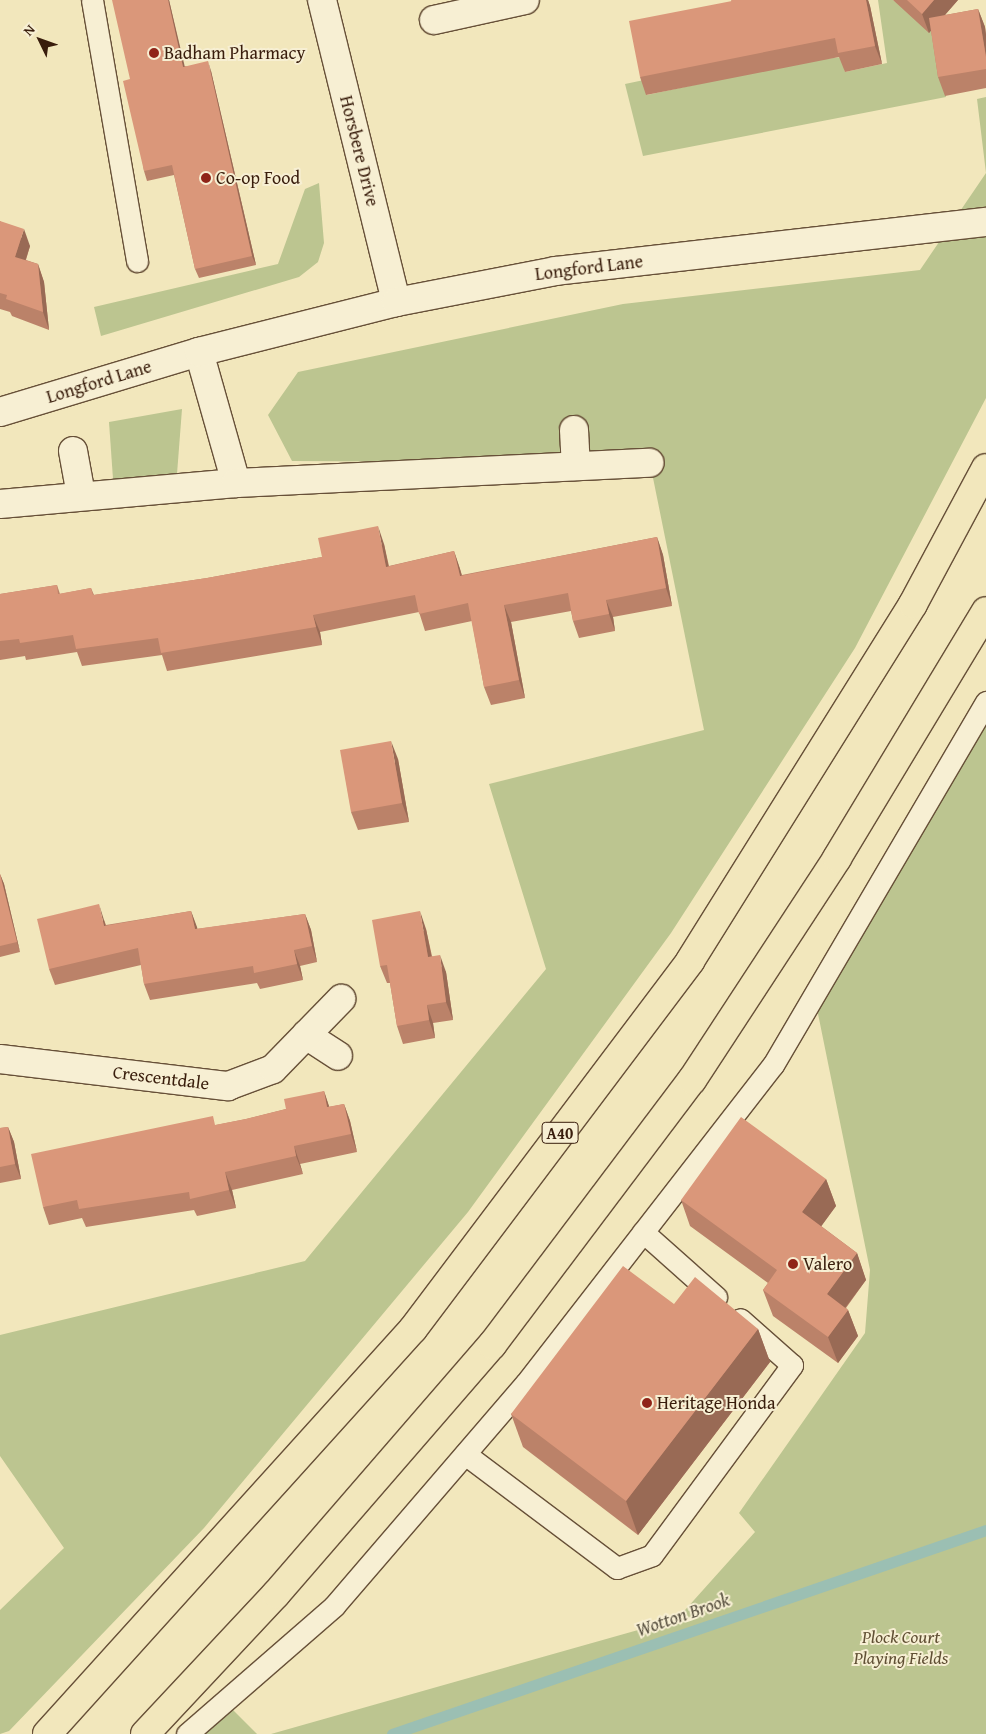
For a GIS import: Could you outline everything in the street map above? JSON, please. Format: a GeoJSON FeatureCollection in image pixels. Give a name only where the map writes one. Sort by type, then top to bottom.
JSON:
{"type":"FeatureCollection","features":[{"type":"Feature","properties":{"kind":"highway","name":"A40"},"geometry":{"type":"LineString","coordinates":[[47,1734],[413,1329],[690,961],[913,604],[986,468]]}},
{"type":"Feature","properties":{"kind":"highway"},"geometry":{"type":"LineString","coordinates":[[145,1734],[276,1594],[492,1345],[692,1080],[837,858],[986,610]]}},
{"type":"Feature","properties":{"kind":"street","name":"Horsbere Drive"},"geometry":{"type":"LineString","coordinates":[[322,0],[396,302]]}},
{"type":"Feature","properties":{"kind":"street"},"geometry":{"type":"LineString","coordinates":[[434,20],[525,0]]}},
{"type":"Feature","properties":{"kind":"street","name":"Longford Lane"},"geometry":{"type":"LineString","coordinates":[[0,412],[199,352],[396,302],[555,271],[986,222]]}},
{"type":"Feature","properties":{"kind":"street"},"geometry":{"type":"LineString","coordinates":[[199,352],[236,483]]}},
{"type":"Feature","properties":{"kind":"street"},"geometry":{"type":"LineString","coordinates":[[574,430],[576,466]]}},
{"type":"Feature","properties":{"kind":"street"},"geometry":{"type":"LineString","coordinates":[[73,451],[81,495]]}},
{"type":"Feature","properties":{"kind":"street"},"geometry":{"type":"LineString","coordinates":[[0,504],[81,495],[236,483],[650,463]]}},
{"type":"Feature","properties":{"kind":"street","name":"Crescentdale"},"geometry":{"type":"LineString","coordinates":[[0,1059],[228,1086],[273,1069],[341,999]]}},
{"type":"Feature","properties":{"kind":"street"},"geometry":{"type":"LineString","coordinates":[[306,1035],[338,1056]]}},
{"type":"Feature","properties":{"kind":"lane"},"geometry":{"type":"LineString","coordinates":[[92,0],[137,262]]}},
{"type":"Feature","properties":{"kind":"lane"},"geometry":{"type":"LineString","coordinates":[[187,1734],[334,1606],[465,1454],[643,1232],[773,1065],[986,702]]}},
{"type":"Feature","properties":{"kind":"lane"},"geometry":{"type":"LineString","coordinates":[[465,1454],[617,1568],[652,1555],[792,1365],[643,1232]]}},
{"type":"Feature","properties":{"kind":"green space"},"geometry":{"type":"Polygon","coordinates":[[[878,0],[893,0],[934,27],[945,14],[953,21],[935,36],[946,97],[643,156],[625,84],[644,80],[647,95],[806,61],[842,57],[845,72],[887,63],[878,0]]]}},
{"type":"Feature","properties":{"kind":"green space"},"geometry":{"type":"Polygon","coordinates":[[[986,97],[986,173],[977,99],[986,97]]]}},
{"type":"Feature","properties":{"kind":"green space"},"geometry":{"type":"Polygon","coordinates":[[[986,173],[986,398],[855,648],[671,933],[468,1212],[204,1528],[9,1731],[0,1734],[0,1610],[64,1548],[0,1456],[0,1335],[305,1261],[546,969],[489,784],[704,730],[650,463],[292,461],[268,415],[298,372],[623,304],[920,270],[986,173]]]}},
{"type":"Feature","properties":{"kind":"green space"},"geometry":{"type":"Polygon","coordinates":[[[319,183],[324,243],[318,262],[299,277],[101,336],[94,307],[278,264],[305,189],[319,183]]]}},
{"type":"Feature","properties":{"kind":"green space"},"geometry":{"type":"Polygon","coordinates":[[[182,409],[177,474],[113,479],[109,422],[182,409]]]}},
{"type":"Feature","properties":{"kind":"green space","name":"Plock Court Playing Fields"},"geometry":{"type":"Polygon","coordinates":[[[986,702],[986,1734],[271,1734],[677,1619],[755,1532],[739,1513],[865,1333],[870,1270],[814,994],[986,702]]]}},
{"type":"Feature","properties":{"kind":"green space"},"geometry":{"type":"Polygon","coordinates":[[[224,1701],[257,1734],[192,1734],[224,1701]]]}},
{"type":"Feature","properties":{"kind":"building","name":"Co-op Food"},"geometry":{"type":"Polygon","coordinates":[[[112,0],[168,0],[183,67],[208,61],[252,256],[195,269],[172,165],[144,171],[123,81],[130,79],[112,0]]]}},
{"type":"Feature","properties":{"kind":"building"},"geometry":{"type":"Polygon","coordinates":[[[731,0],[866,0],[875,46],[838,53],[835,38],[640,77],[629,21],[731,0]]]}},
{"type":"Feature","properties":{"kind":"building"},"geometry":{"type":"Polygon","coordinates":[[[907,0],[934,0],[922,14],[907,0]]]}},
{"type":"Feature","properties":{"kind":"building"},"geometry":{"type":"Polygon","coordinates":[[[978,9],[986,57],[986,69],[938,77],[929,18],[978,9]]]}},
{"type":"Feature","properties":{"kind":"building"},"geometry":{"type":"Polygon","coordinates":[[[0,221],[24,229],[15,257],[38,264],[43,312],[6,299],[7,295],[0,293],[0,221]]]}},
{"type":"Feature","properties":{"kind":"building"},"geometry":{"type":"Polygon","coordinates":[[[378,526],[386,567],[454,551],[460,576],[657,537],[666,588],[606,600],[609,614],[573,621],[568,593],[504,605],[519,680],[484,687],[468,603],[419,614],[415,595],[313,615],[316,627],[161,653],[158,638],[76,649],[73,635],[20,643],[19,639],[0,641],[0,594],[57,585],[58,594],[91,588],[93,595],[207,578],[322,557],[318,538],[378,526]]]}},
{"type":"Feature","properties":{"kind":"building"},"geometry":{"type":"Polygon","coordinates":[[[391,741],[402,803],[351,812],[340,750],[391,741]]]}},
{"type":"Feature","properties":{"kind":"building"},"geometry":{"type":"Polygon","coordinates":[[[0,874],[17,942],[0,946],[0,874]]]}},
{"type":"Feature","properties":{"kind":"building"},"geometry":{"type":"Polygon","coordinates":[[[99,904],[104,926],[191,911],[195,929],[305,914],[312,946],[294,950],[297,964],[254,973],[253,966],[144,984],[138,948],[49,969],[37,919],[99,904]]]}},
{"type":"Feature","properties":{"kind":"building"},"geometry":{"type":"Polygon","coordinates":[[[420,911],[428,957],[440,955],[446,1002],[427,1005],[429,1020],[397,1026],[387,965],[380,966],[372,920],[420,911]]]}},
{"type":"Feature","properties":{"kind":"building"},"geometry":{"type":"Polygon","coordinates":[[[324,1091],[327,1107],[344,1104],[351,1134],[294,1146],[296,1156],[225,1172],[229,1190],[190,1199],[189,1192],[79,1209],[77,1200],[43,1207],[31,1154],[213,1116],[215,1125],[246,1119],[286,1109],[284,1099],[324,1091]]]}},
{"type":"Feature","properties":{"kind":"building","name":"Valero"},"geometry":{"type":"Polygon","coordinates":[[[741,1117],[826,1179],[802,1212],[857,1253],[827,1294],[848,1310],[828,1337],[763,1290],[777,1270],[681,1200],[741,1117]]]}},
{"type":"Feature","properties":{"kind":"building"},"geometry":{"type":"Polygon","coordinates":[[[8,1127],[15,1164],[0,1167],[0,1128],[8,1127]]]}},
{"type":"Feature","properties":{"kind":"building","name":"Heritage Honda"},"geometry":{"type":"Polygon","coordinates":[[[623,1266],[674,1304],[695,1277],[758,1329],[626,1501],[511,1414],[623,1266]]]}},
{"type":"Feature","properties":{"kind":"waterway","name":"Wotton Brook"},"geometry":{"type":"LineString","coordinates":[[392,1734],[986,1530]]}},
{"type":"Feature","properties":{"kind":"place","name":"Badham Pharmacy"},"geometry":{"type":"Point","coordinates":[154,53]}},
{"type":"Feature","properties":{"kind":"place","name":"Co-op Food"},"geometry":{"type":"Point","coordinates":[206,178]}},
{"type":"Feature","properties":{"kind":"place","name":"Valero"},"geometry":{"type":"Point","coordinates":[793,1264]}},
{"type":"Feature","properties":{"kind":"place","name":"Heritage Honda"},"geometry":{"type":"Point","coordinates":[647,1403]}}]}
